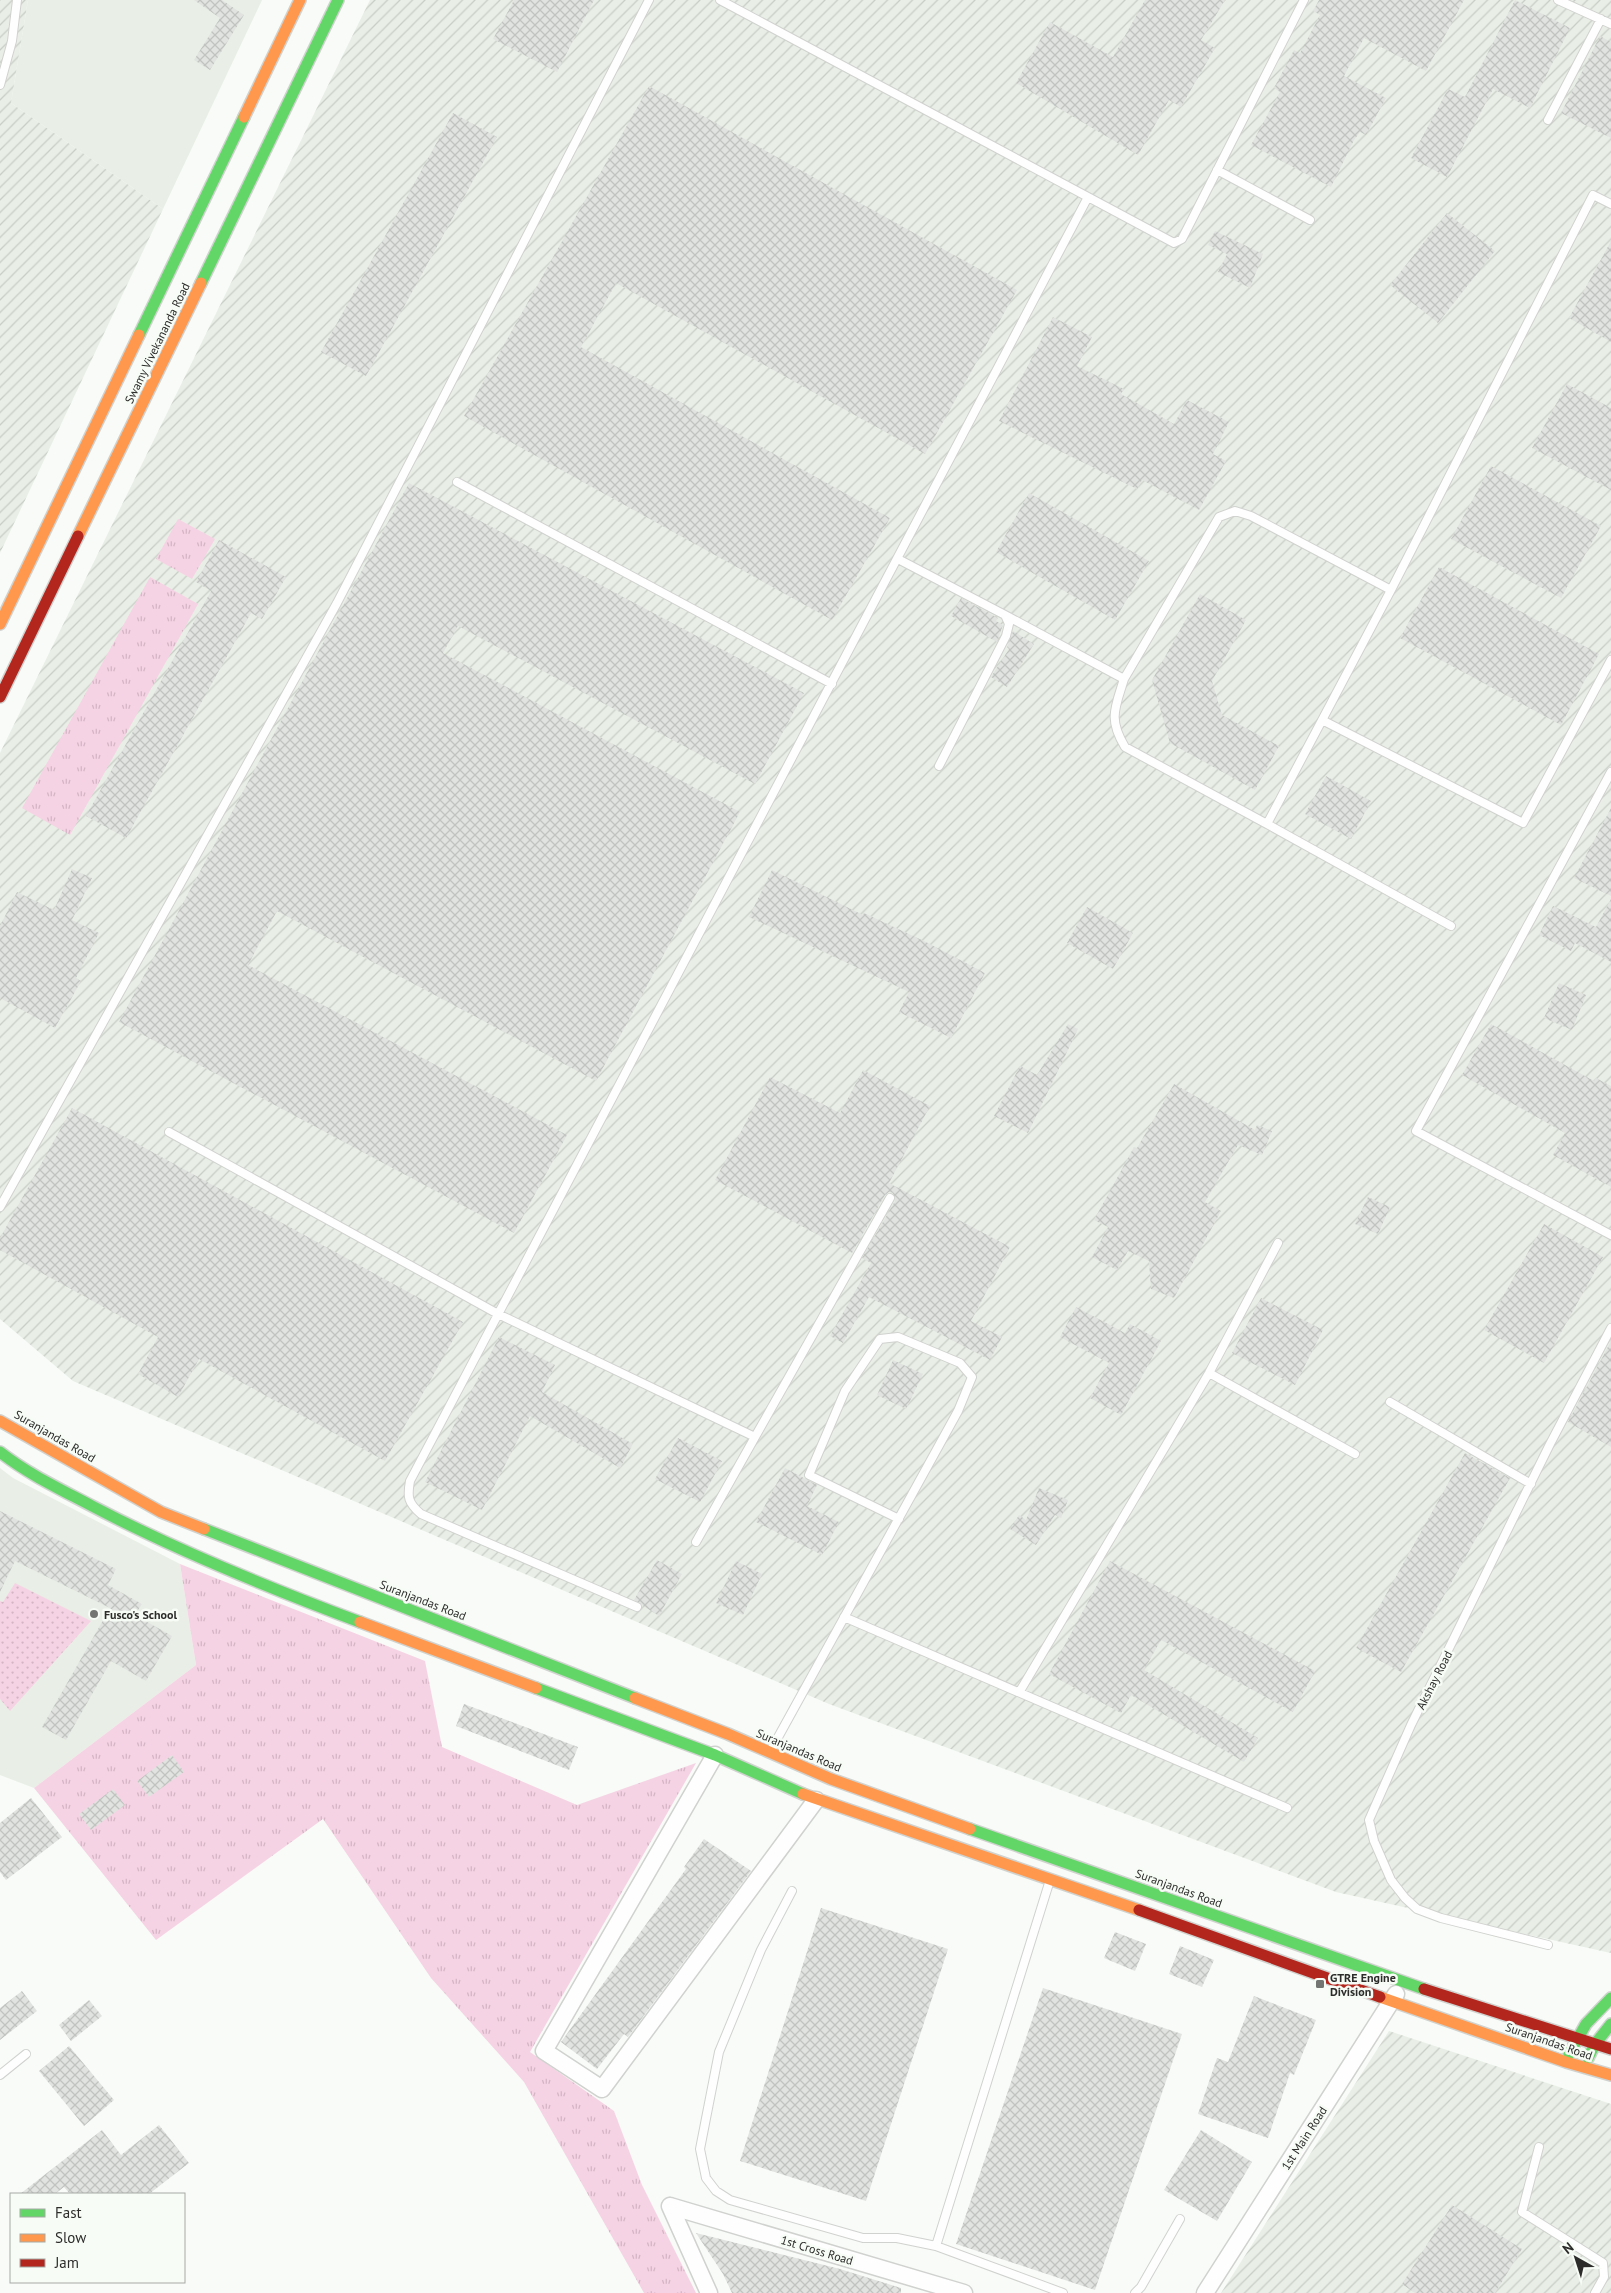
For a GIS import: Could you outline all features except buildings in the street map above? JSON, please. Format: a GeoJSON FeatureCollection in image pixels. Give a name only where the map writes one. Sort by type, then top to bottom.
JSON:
{"type":"FeatureCollection","features":[{"type":"Feature","properties":{"kind":"main road","name":"Swamy Vivekananda Road"},"geometry":{"type":"LineString","coordinates":[[0,624],[300,0]]}},
{"type":"Feature","properties":{"kind":"main road","name":"Swamy Vivekananda Road"},"geometry":{"type":"LineString","coordinates":[[0,697],[338,0]]}},
{"type":"Feature","properties":{"kind":"main road","name":"Suranjandas Road"},"geometry":{"type":"LineString","coordinates":[[0,1421],[161,1512],[702,1724],[764,1763],[816,1800],[1050,1878],[1566,2062],[1611,2075]]}},
{"type":"Feature","properties":{"kind":"main road","name":"Suranjandas Road"},"geometry":{"type":"LineString","coordinates":[[0,1452],[22,1468],[153,1538],[292,1596],[715,1755],[764,1763],[831,1779],[1401,1982],[1611,2049]]}},
{"type":"Feature","properties":{"kind":"main road"},"geometry":{"type":"LineString","coordinates":[[1566,2062],[1575,2039],[1590,2019],[1611,1998]]}},
{"type":"Feature","properties":{"kind":"main road"},"geometry":{"type":"LineString","coordinates":[[1583,2067],[1595,2044],[1611,2024]]}},
{"type":"Feature","properties":{"kind":"street"},"geometry":{"type":"LineString","coordinates":[[715,1755],[544,2051],[602,2089],[816,1800]]}},
{"type":"Feature","properties":{"kind":"street","name":"1st Main Road"},"geometry":{"type":"LineString","coordinates":[[1205,2293],[1393,2001],[1401,1982]]}},
{"type":"Feature","properties":{"kind":"street","name":"1st Cross Road"},"geometry":{"type":"LineString","coordinates":[[709,2293],[670,2206],[964,2293]]}},
{"type":"Feature","properties":{"kind":"lane"},"geometry":{"type":"LineString","coordinates":[[0,85],[12,41],[18,0]]}},
{"type":"Feature","properties":{"kind":"lane"},"geometry":{"type":"LineString","coordinates":[[0,1207],[337,603],[649,0]]}},
{"type":"Feature","properties":{"kind":"lane"},"geometry":{"type":"LineString","coordinates":[[720,0],[1174,242],[1178,242],[1182,238],[1304,0]]}},
{"type":"Feature","properties":{"kind":"lane"},"geometry":{"type":"LineString","coordinates":[[1558,0],[1611,24]]}},
{"type":"Feature","properties":{"kind":"lane"},"geometry":{"type":"LineString","coordinates":[[1548,120],[1601,19]]}},
{"type":"Feature","properties":{"kind":"lane"},"geometry":{"type":"LineString","coordinates":[[1217,170],[1310,220]]}},
{"type":"Feature","properties":{"kind":"lane"},"geometry":{"type":"LineString","coordinates":[[1267,824],[1391,590],[1593,195],[1611,204]]}},
{"type":"Feature","properties":{"kind":"lane"},"geometry":{"type":"LineString","coordinates":[[637,1607],[421,1514],[410,1505],[407,1496],[410,1481],[1088,197]]}},
{"type":"Feature","properties":{"kind":"lane"},"geometry":{"type":"LineString","coordinates":[[457,482],[832,684]]}},
{"type":"Feature","properties":{"kind":"lane"},"geometry":{"type":"LineString","coordinates":[[1391,590],[1251,516],[1235,510],[1219,517],[1124,679],[1112,715],[1116,732],[1124,747],[1451,926]]}},
{"type":"Feature","properties":{"kind":"lane"},"geometry":{"type":"LineString","coordinates":[[898,559],[1124,679]]}},
{"type":"Feature","properties":{"kind":"lane"},"geometry":{"type":"LineString","coordinates":[[939,766],[1006,636],[1009,624],[1005,615]]}},
{"type":"Feature","properties":{"kind":"lane"},"geometry":{"type":"LineString","coordinates":[[1322,720],[1523,823],[1611,660]]}},
{"type":"Feature","properties":{"kind":"lane"},"geometry":{"type":"LineString","coordinates":[[1611,772],[1416,1131],[1611,1234]]}},
{"type":"Feature","properties":{"kind":"lane"},"geometry":{"type":"LineString","coordinates":[[169,1132],[498,1314],[755,1437]]}},
{"type":"Feature","properties":{"kind":"lane"},"geometry":{"type":"LineString","coordinates":[[696,1542],[890,1198]]}},
{"type":"Feature","properties":{"kind":"lane"},"geometry":{"type":"LineString","coordinates":[[1020,1691],[1209,1373],[1278,1244]]}},
{"type":"Feature","properties":{"kind":"lane","name":"Akshay Road"},"geometry":{"type":"LineString","coordinates":[[1548,1945],[1442,1918],[1417,1909],[1405,1898],[1391,1880],[1374,1841],[1369,1820],[1411,1725],[1550,1444],[1611,1328]]}},
{"type":"Feature","properties":{"kind":"lane"},"geometry":{"type":"LineString","coordinates":[[764,1763],[958,1411],[972,1378],[960,1363],[898,1337],[880,1339],[845,1391],[809,1475],[899,1518]]}},
{"type":"Feature","properties":{"kind":"lane"},"geometry":{"type":"LineString","coordinates":[[1209,1373],[1355,1454]]}},
{"type":"Feature","properties":{"kind":"lane"},"geometry":{"type":"LineString","coordinates":[[1390,1402],[1531,1484]]}},
{"type":"Feature","properties":{"kind":"lane"},"geometry":{"type":"LineString","coordinates":[[844,1617],[1020,1691],[1287,1808]]}},
{"type":"Feature","properties":{"kind":"lane"},"geometry":{"type":"LineString","coordinates":[[936,2246],[1050,1878]]}},
{"type":"Feature","properties":{"kind":"lane"},"geometry":{"type":"LineString","coordinates":[[792,1890],[761,1950],[719,2052],[700,2150],[706,2178],[716,2191],[730,2200],[863,2238],[897,2238],[936,2246],[1062,2293]]}},
{"type":"Feature","properties":{"kind":"lane"},"geometry":{"type":"LineString","coordinates":[[0,2075],[26,2054]]}},
{"type":"Feature","properties":{"kind":"lane"},"geometry":{"type":"LineString","coordinates":[[1539,2148],[1522,2212],[1603,2263],[1604,2277],[1595,2293]]}},
{"type":"Feature","properties":{"kind":"lane"},"geometry":{"type":"LineString","coordinates":[[1135,2293],[1141,2287],[1180,2219]]}},
{"type":"Feature","properties":{"kind":"shaded area"},"geometry":{"type":"Polygon","coordinates":[[[0,0],[28,0],[11,103],[163,209],[0,553],[0,0]]]}},
{"type":"Feature","properties":{"kind":"shaded area"},"geometry":{"type":"Polygon","coordinates":[[[28,0],[262,0],[163,209],[11,103],[28,0]]]}},
{"type":"Feature","properties":{"kind":"shaded area"},"geometry":{"type":"Polygon","coordinates":[[[370,0],[1611,0],[1611,1953],[1336,1892],[829,1704],[73,1381],[0,1319],[0,753],[370,0]]]}},
{"type":"Feature","properties":{"kind":"shaded area","name":"Fusco's School"},"geometry":{"type":"Polygon","coordinates":[[[0,1468],[13,1478],[180,1564],[196,1665],[34,1788],[0,1775],[0,1468]]]}},
{"type":"Feature","properties":{"kind":"shaded area"},"geometry":{"type":"Polygon","coordinates":[[[1389,2031],[1611,2104],[1611,2293],[1221,2293],[1389,2031]]]}},
{"type":"Feature","properties":{"kind":"green space"},"geometry":{"type":"Polygon","coordinates":[[[178,519],[215,539],[192,579],[156,559],[178,519]]]}},
{"type":"Feature","properties":{"kind":"green space"},"geometry":{"type":"Polygon","coordinates":[[[150,577],[198,604],[70,835],[22,808],[150,577]]]}},
{"type":"Feature","properties":{"kind":"green space"},"geometry":{"type":"Polygon","coordinates":[[[180,1564],[425,1661],[442,1747],[577,1805],[696,1763],[530,2052],[614,2111],[642,2185],[696,2293],[644,2293],[524,2082],[431,1978],[323,1819],[156,1940],[34,1788],[196,1665],[180,1564]]]}},
{"type":"Feature","properties":{"kind":"green space"},"geometry":{"type":"Polygon","coordinates":[[[15,1583],[91,1621],[10,1711],[0,1699],[0,1601],[3,1602],[15,1583]]]}},
{"type":"Feature","properties":{"kind":"traffic: fast"},"geometry":{"type":"LineString","coordinates":[[201,283],[338,0]]}},
{"type":"Feature","properties":{"kind":"traffic: fast"},"geometry":{"type":"LineString","coordinates":[[139,335],[244,117]]}},
{"type":"Feature","properties":{"kind":"traffic: fast"},"geometry":{"type":"LineString","coordinates":[[0,1452],[44,1481],[124,1523],[191,1554],[360,1622]]}},
{"type":"Feature","properties":{"kind":"traffic: fast"},"geometry":{"type":"LineString","coordinates":[[204,1529],[635,1698]]}},
{"type":"Feature","properties":{"kind":"traffic: fast"},"geometry":{"type":"LineString","coordinates":[[536,1688],[715,1755],[803,1794]]}},
{"type":"Feature","properties":{"kind":"traffic: fast"},"geometry":{"type":"LineString","coordinates":[[970,1829],[1424,1989]]}},
{"type":"Feature","properties":{"kind":"traffic: fast"},"geometry":{"type":"LineString","coordinates":[[1569,2054],[1586,2024],[1611,1998]]}},
{"type":"Feature","properties":{"kind":"traffic: fast"},"geometry":{"type":"LineString","coordinates":[[1588,2058],[1595,2044],[1611,2024]]}},
{"type":"Feature","properties":{"kind":"traffic: slow"},"geometry":{"type":"LineString","coordinates":[[244,117],[300,0]]}},
{"type":"Feature","properties":{"kind":"traffic: slow"},"geometry":{"type":"LineString","coordinates":[[78,536],[201,283]]}},
{"type":"Feature","properties":{"kind":"traffic: slow"},"geometry":{"type":"LineString","coordinates":[[0,624],[139,335]]}},
{"type":"Feature","properties":{"kind":"traffic: slow"},"geometry":{"type":"LineString","coordinates":[[0,1421],[161,1512],[204,1529]]}},
{"type":"Feature","properties":{"kind":"traffic: slow"},"geometry":{"type":"LineString","coordinates":[[360,1622],[536,1688]]}},
{"type":"Feature","properties":{"kind":"traffic: slow"},"geometry":{"type":"LineString","coordinates":[[635,1698],[728,1734],[831,1779],[970,1829]]}},
{"type":"Feature","properties":{"kind":"traffic: slow"},"geometry":{"type":"LineString","coordinates":[[803,1794],[1139,1910]]}},
{"type":"Feature","properties":{"kind":"traffic: slow"},"geometry":{"type":"LineString","coordinates":[[1380,1997],[1566,2062],[1611,2075]]}},
{"type":"Feature","properties":{"kind":"traffic: jam"},"geometry":{"type":"LineString","coordinates":[[0,697],[78,536]]}},
{"type":"Feature","properties":{"kind":"traffic: jam"},"geometry":{"type":"LineString","coordinates":[[1139,1910],[1380,1997]]}},
{"type":"Feature","properties":{"kind":"traffic: jam"},"geometry":{"type":"LineString","coordinates":[[1424,1989],[1611,2049]]}},
{"type":"Feature","properties":{"kind":"place","name":"Fusco's School"},"geometry":{"type":"Point","coordinates":[94,1614]}},
{"type":"Feature","properties":{"kind":"place","name":"GTRE Engine Division"},"geometry":{"type":"Point","coordinates":[1320,1984]}}]}
